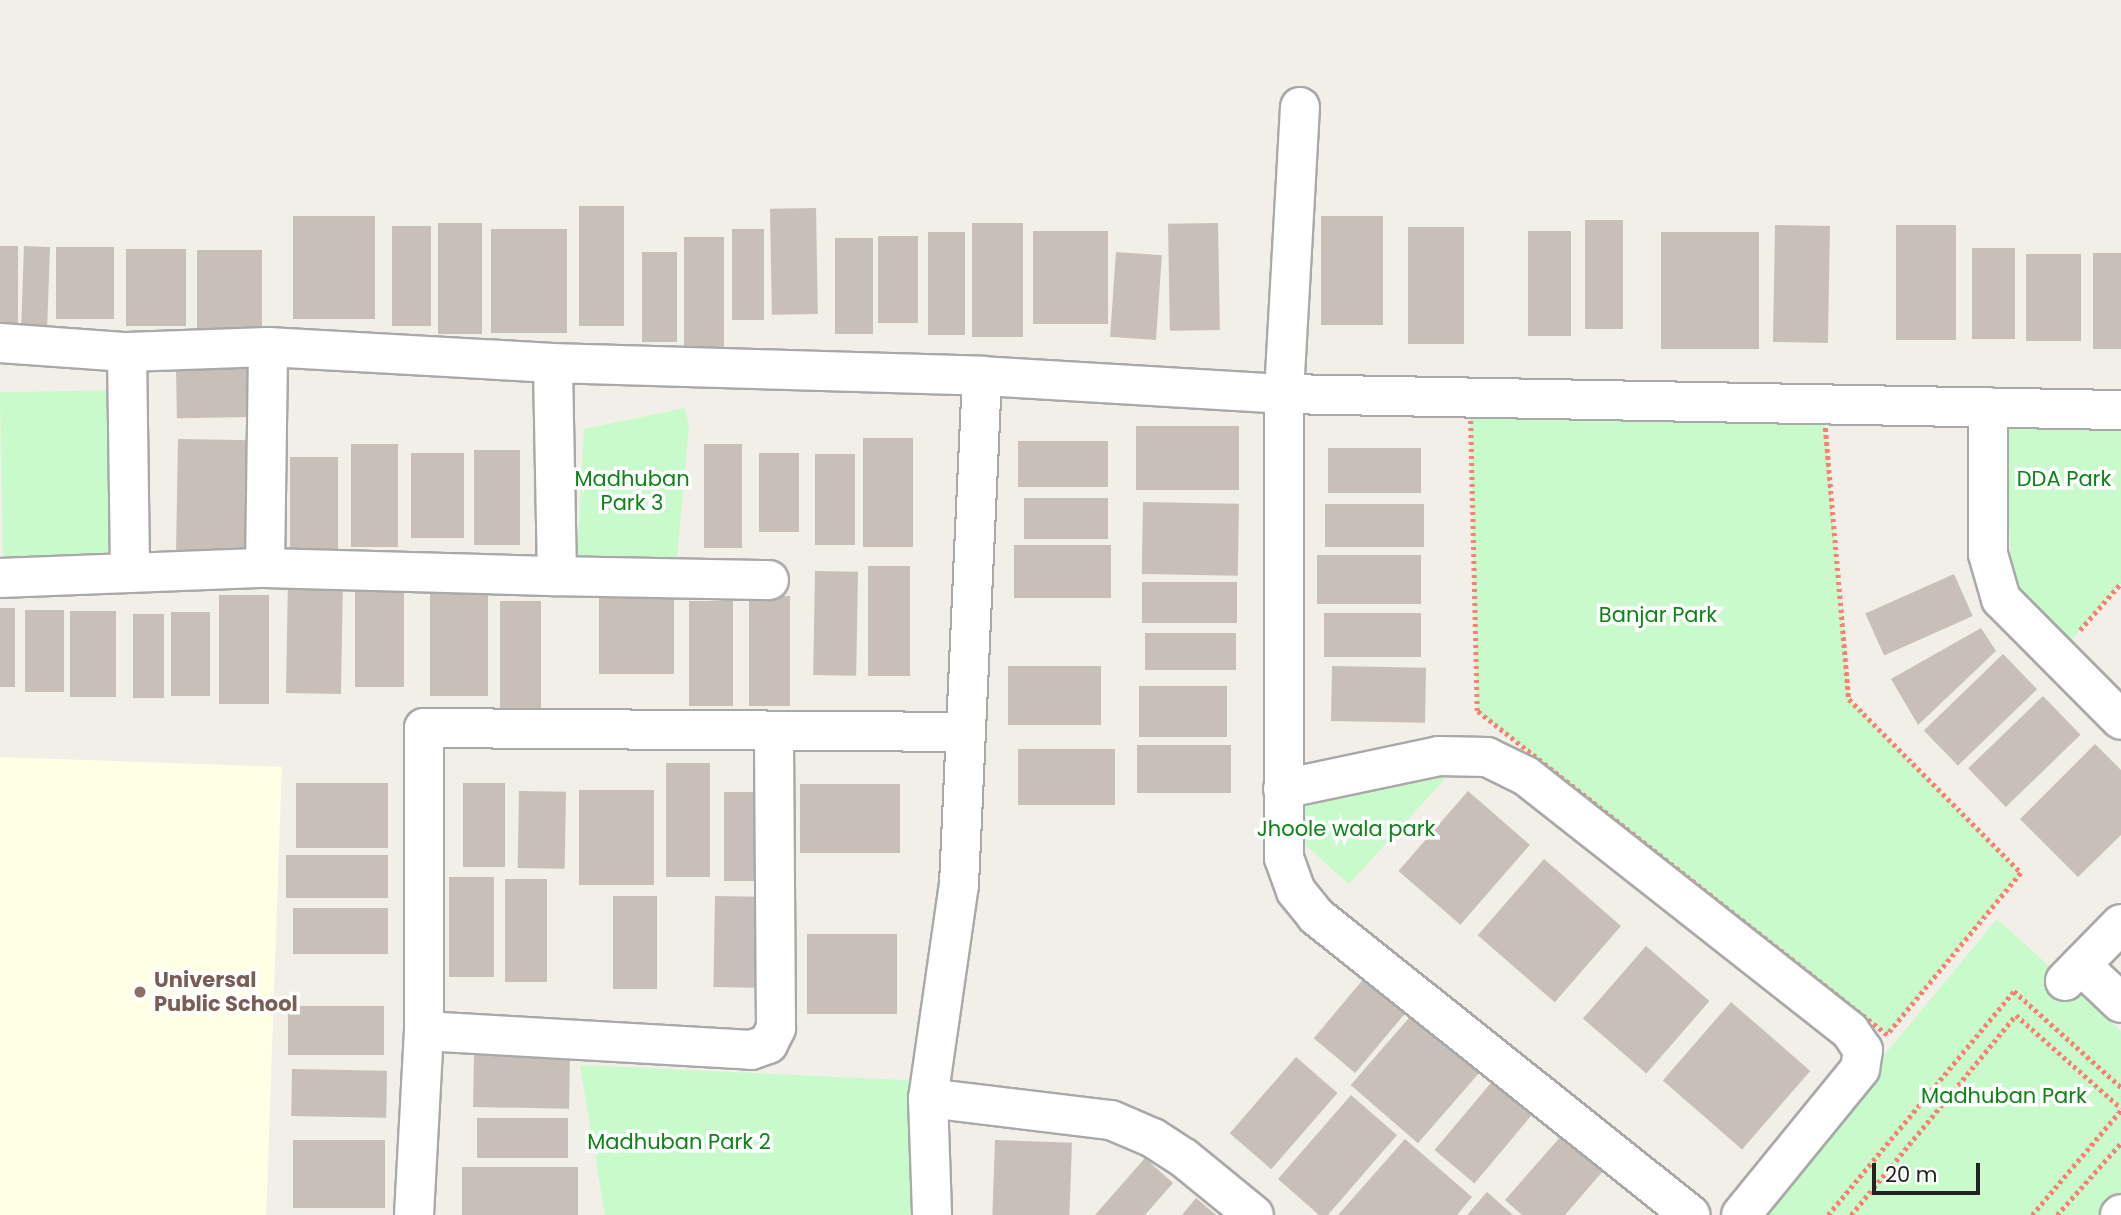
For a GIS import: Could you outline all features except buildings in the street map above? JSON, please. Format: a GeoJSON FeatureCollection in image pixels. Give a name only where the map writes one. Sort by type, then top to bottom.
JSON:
{"type":"FeatureCollection","features":[{"type":"Feature","properties":{"kind":"street"},"geometry":{"type":"LineString","coordinates":[[1300,107],[1283,394],[1284,858],[1296,891],[1316,916],[1690,1215]]}},
{"type":"Feature","properties":{"kind":"street"},"geometry":{"type":"LineString","coordinates":[[0,343],[127,352],[268,347],[553,363],[982,376],[1283,394],[2121,410]]}},
{"type":"Feature","properties":{"kind":"street"},"geometry":{"type":"LineString","coordinates":[[265,568],[268,347]]}},
{"type":"Feature","properties":{"kind":"street"},"geometry":{"type":"LineString","coordinates":[[127,352],[130,573]]}},
{"type":"Feature","properties":{"kind":"street"},"geometry":{"type":"LineString","coordinates":[[553,363],[557,576]]}},
{"type":"Feature","properties":{"kind":"street"},"geometry":{"type":"LineString","coordinates":[[932,1215],[928,1098],[959,884],[982,376]]}},
{"type":"Feature","properties":{"kind":"street"},"geometry":{"type":"LineString","coordinates":[[1988,407],[1988,554],[2001,599],[2121,720]]}},
{"type":"Feature","properties":{"kind":"street"},"geometry":{"type":"LineString","coordinates":[[0,578],[265,568],[769,580]]}},
{"type":"Feature","properties":{"kind":"street"},"geometry":{"type":"LineString","coordinates":[[414,1215],[424,1031],[424,728],[964,732]]}},
{"type":"Feature","properties":{"kind":"street"},"geometry":{"type":"LineString","coordinates":[[424,1031],[751,1050],[768,1044],[776,1028],[774,731]]}},
{"type":"Feature","properties":{"kind":"street"},"geometry":{"type":"LineString","coordinates":[[1283,789],[1439,756],[1487,757],[1526,776],[1850,1031],[1863,1050],[1860,1069],[1741,1215]]}},
{"type":"Feature","properties":{"kind":"street"},"geometry":{"type":"LineString","coordinates":[[2121,924],[2073,973],[2121,1003]]}},
{"type":"Feature","properties":{"kind":"street"},"geometry":{"type":"LineString","coordinates":[[928,1098],[1111,1120],[1153,1138],[1184,1158],[1254,1215]]}},
{"type":"Feature","properties":{"kind":"path"},"geometry":{"type":"LineString","coordinates":[[1470,410],[1825,421],[1849,699],[2021,873],[1887,1035],[1477,711],[1470,410]]}},
{"type":"Feature","properties":{"kind":"path"},"geometry":{"type":"LineString","coordinates":[[2076,635],[2121,583]]}},
{"type":"Feature","properties":{"kind":"path"},"geometry":{"type":"LineString","coordinates":[[1828,1215],[2014,992],[2121,1087]]}},
{"type":"Feature","properties":{"kind":"path"},"geometry":{"type":"LineString","coordinates":[[2025,1024],[2036,1012]]}},
{"type":"Feature","properties":{"kind":"path"},"geometry":{"type":"LineString","coordinates":[[1851,1215],[2016,1016],[2121,1109],[2032,1215]]}},
{"type":"Feature","properties":{"kind":"path"},"geometry":{"type":"LineString","coordinates":[[2057,1215],[2121,1143]]}},
{"type":"Feature","properties":{"kind":"shaded area","name":"Universal Public School"},"geometry":{"type":"Polygon","coordinates":[[[0,757],[282,767],[266,1215],[0,1215],[0,757]]]}},
{"type":"Feature","properties":{"kind":"green space"},"geometry":{"type":"Polygon","coordinates":[[[122,390],[125,573],[3,575],[0,392],[122,390]]]}},
{"type":"Feature","properties":{"kind":"green space","name":"Madhuban Park 3"},"geometry":{"type":"Polygon","coordinates":[[[685,408],[689,427],[677,558],[577,558],[584,429],[685,408]]]}},
{"type":"Feature","properties":{"kind":"green space","name":"Banjar Park"},"geometry":{"type":"Polygon","coordinates":[[[1470,410],[1825,421],[1849,699],[2021,873],[1887,1035],[1477,711],[1470,410]]]}},
{"type":"Feature","properties":{"kind":"green space","name":"DDA Park"},"geometry":{"type":"Polygon","coordinates":[[[2003,421],[2121,422],[2121,583],[2067,645],[2013,594],[2003,421]]]}},
{"type":"Feature","properties":{"kind":"green space","name":"Jhoole wala park"},"geometry":{"type":"Polygon","coordinates":[[[1464,758],[1349,884],[1277,820],[1300,801],[1464,758]]]}},
{"type":"Feature","properties":{"kind":"green space","name":"Madhuban Park"},"geometry":{"type":"Polygon","coordinates":[[[1997,919],[2121,1031],[2121,1191],[2100,1215],[1752,1215],[1997,919]]]}},
{"type":"Feature","properties":{"kind":"green space","name":"Madhuban Park 2"},"geometry":{"type":"Polygon","coordinates":[[[580,1065],[924,1081],[915,1215],[605,1215],[580,1065]]]}},
{"type":"Feature","properties":{"kind":"place","name":"Universal Public School"},"geometry":{"type":"Point","coordinates":[140,992]}}]}
